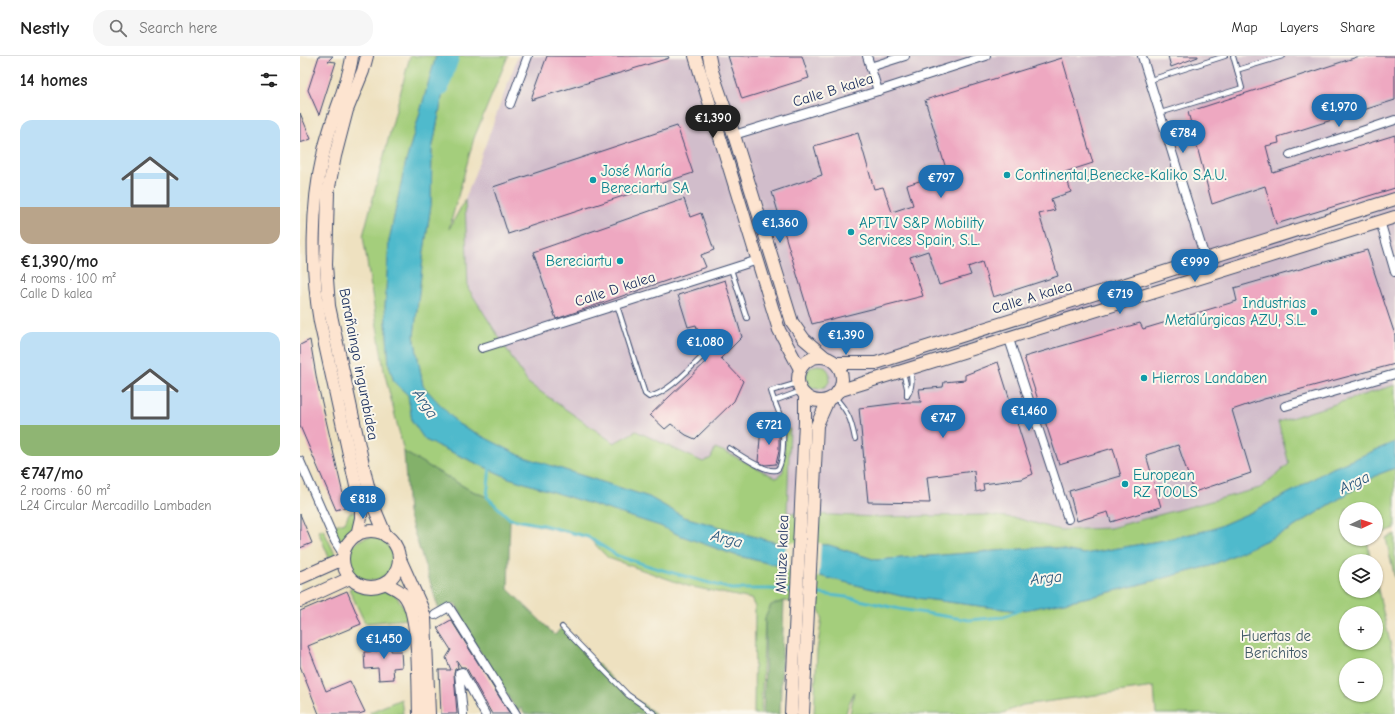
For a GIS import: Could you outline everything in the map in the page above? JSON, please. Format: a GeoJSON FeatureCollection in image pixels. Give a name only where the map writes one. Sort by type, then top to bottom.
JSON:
{"type":"FeatureCollection","features":[{"type":"Feature","properties":{"kind":"main road","name":"Barañaingo ingurabidea"},"geometry":{"type":"LineString","coordinates":[[352,56],[351,67],[322,156],[314,226],[313,266],[316,302],[361,509],[361,518],[357,535]]}},
{"type":"Feature","properties":{"kind":"main road","name":"Barañaingo ingurabidea"},"geometry":{"type":"LineString","coordinates":[[367,56],[363,72],[348,110],[335,156],[328,192],[326,265],[329,306],[366,478],[373,505],[386,536]]}},
{"type":"Feature","properties":{"kind":"main road"},"geometry":{"type":"LineString","coordinates":[[695,56],[779,330],[800,369],[801,390],[816,401],[906,371],[1395,217]]}},
{"type":"Feature","properties":{"kind":"main road"},"geometry":{"type":"LineString","coordinates":[[709,56],[712,71],[734,135],[792,322],[804,339],[837,364],[842,377],[833,395]]}},
{"type":"Feature","properties":{"kind":"main road"},"geometry":{"type":"LineString","coordinates":[[711,112],[717,116],[722,131],[734,135]]}},
{"type":"Feature","properties":{"kind":"main road"},"geometry":{"type":"LineString","coordinates":[[732,180],[732,165],[726,145],[734,135]]}},
{"type":"Feature","properties":{"kind":"main road","name":"Calle A kalea"},"geometry":{"type":"LineString","coordinates":[[837,364],[876,363],[1395,199]]}},
{"type":"Feature","properties":{"kind":"main road"},"geometry":{"type":"LineString","coordinates":[[1161,290],[1171,278],[1199,270],[1205,258],[1216,263],[1247,255],[1264,258]]}},
{"type":"Feature","properties":{"kind":"main road"},"geometry":{"type":"LineString","coordinates":[[800,369],[810,358],[825,356]]}},
{"type":"Feature","properties":{"kind":"main road","name":"Miluze kalea"},"geometry":{"type":"LineString","coordinates":[[791,714],[804,422],[801,390]]}},
{"type":"Feature","properties":{"kind":"main road","name":"Miluze kalea"},"geometry":{"type":"LineString","coordinates":[[803,714],[814,515],[817,425],[833,395]]}},
{"type":"Feature","properties":{"kind":"main road"},"geometry":{"type":"LineString","coordinates":[[399,557],[396,572],[392,578],[386,583],[377,587],[367,587],[358,584],[350,578],[346,572],[343,557],[350,540],[364,532],[379,532],[393,541],[425,618],[429,714]]}},
{"type":"Feature","properties":{"kind":"main road"},"geometry":{"type":"LineString","coordinates":[[300,578],[343,557]]}},
{"type":"Feature","properties":{"kind":"main road"},"geometry":{"type":"LineString","coordinates":[[300,601],[350,578]]}},
{"type":"Feature","properties":{"kind":"main road"},"geometry":{"type":"LineString","coordinates":[[386,583],[404,594],[412,611],[415,628],[419,714]]}},
{"type":"Feature","properties":{"kind":"street"},"geometry":{"type":"LineString","coordinates":[[510,104],[528,56]]}},
{"type":"Feature","properties":{"kind":"street"},"geometry":{"type":"LineString","coordinates":[[867,56],[878,91]]}},
{"type":"Feature","properties":{"kind":"street"},"geometry":{"type":"LineString","coordinates":[[870,67],[905,56]]}},
{"type":"Feature","properties":{"kind":"street","name":"Calle B kalea"},"geometry":{"type":"LineString","coordinates":[[734,135],[986,56]]}},
{"type":"Feature","properties":{"kind":"street"},"geometry":{"type":"LineString","coordinates":[[1142,56],[1205,258]]}},
{"type":"Feature","properties":{"kind":"street"},"geometry":{"type":"LineString","coordinates":[[1290,155],[1395,120]]}},
{"type":"Feature","properties":{"kind":"street"},"geometry":{"type":"LineString","coordinates":[[1380,221],[1395,272]]}},
{"type":"Feature","properties":{"kind":"street","name":"Calle D kalea"},"geometry":{"type":"LineString","coordinates":[[482,348],[758,260]]}},
{"type":"Feature","properties":{"kind":"street"},"geometry":{"type":"LineString","coordinates":[[1009,339],[1068,519]]}},
{"type":"Feature","properties":{"kind":"street"},"geometry":{"type":"LineString","coordinates":[[1285,406],[1395,374]]}},
{"type":"Feature","properties":{"kind":"street"},"geometry":{"type":"LineString","coordinates":[[300,461],[343,557]]}},
{"type":"Feature","properties":{"kind":"street"},"geometry":{"type":"LineString","coordinates":[[434,615],[449,607],[516,714]]}},
{"type":"Feature","properties":{"kind":"street"},"geometry":{"type":"LineString","coordinates":[[463,714],[460,673],[462,672],[485,714]]}},
{"type":"Feature","properties":{"kind":"lane"},"geometry":{"type":"LineString","coordinates":[[1149,80],[1226,56]]}},
{"type":"Feature","properties":{"kind":"lane"},"geometry":{"type":"LineString","coordinates":[[1160,113],[1242,88],[1233,56]]}},
{"type":"Feature","properties":{"kind":"lane"},"geometry":{"type":"LineString","coordinates":[[1237,70],[1283,56]]}},
{"type":"Feature","properties":{"kind":"lane"},"geometry":{"type":"LineString","coordinates":[[731,269],[747,318]]}},
{"type":"Feature","properties":{"kind":"lane"},"geometry":{"type":"LineString","coordinates":[[617,305],[645,394],[649,397],[654,396],[668,388],[703,356]]}},
{"type":"Feature","properties":{"kind":"lane"},"geometry":{"type":"LineString","coordinates":[[906,371],[912,381],[911,390],[907,396],[907,388],[906,371]]}},
{"type":"Feature","properties":{"kind":"lane"},"geometry":{"type":"LineString","coordinates":[[729,448],[766,469],[775,471],[779,468],[781,464],[783,429],[771,391],[801,390]]}},
{"type":"Feature","properties":{"kind":"lane"},"geometry":{"type":"LineString","coordinates":[[774,401],[801,390]]}},
{"type":"Feature","properties":{"kind":"lane"},"geometry":{"type":"LineString","coordinates":[[833,395],[847,411],[852,420],[855,439]]}},
{"type":"Feature","properties":{"kind":"lane"},"geometry":{"type":"LineString","coordinates":[[562,627],[628,694],[655,714]]}},
{"type":"Feature","properties":{"kind":"shaded area"},"geometry":{"type":"Polygon","coordinates":[[[518,56],[1395,56],[1395,386],[1289,464],[1260,488],[1195,510],[1110,528],[1060,530],[1016,518],[985,515],[918,518],[787,513],[788,484],[730,454],[715,448],[711,458],[703,462],[636,431],[614,443],[528,383],[468,288],[465,200],[518,56]]]}},
{"type":"Feature","properties":{"kind":"green space","name":"Huertas de Berichitos"},"geometry":{"type":"Polygon","coordinates":[[[410,56],[436,56],[405,165],[389,241],[385,307],[389,365],[394,382],[408,395],[412,421],[425,440],[509,478],[661,526],[679,535],[735,555],[901,596],[1019,611],[1099,595],[1210,566],[1289,530],[1379,474],[1395,468],[1395,528],[1383,533],[1383,502],[1339,502],[1339,546],[1368,546],[1370,554],[1339,554],[1339,598],[1380,598],[1382,606],[1339,606],[1339,650],[1383,650],[1383,612],[1395,664],[1395,714],[1156,714],[1154,687],[1023,705],[1000,714],[850,714],[854,692],[846,714],[814,714],[817,651],[822,617],[818,607],[784,601],[771,605],[765,618],[761,714],[754,714],[755,607],[751,599],[688,586],[608,558],[588,537],[510,519],[487,497],[470,490],[404,452],[384,371],[363,236],[410,56]]]}},
{"type":"Feature","properties":{"kind":"green space"},"geometry":{"type":"Polygon","coordinates":[[[448,56],[508,56],[474,138],[449,229],[465,200],[468,288],[528,383],[614,443],[636,431],[703,462],[711,458],[715,448],[730,454],[776,478],[783,471],[785,429],[790,429],[787,513],[877,517],[985,515],[1016,518],[1060,530],[1110,528],[1260,488],[1289,464],[1278,422],[1395,385],[1395,442],[1328,470],[1293,491],[1254,511],[1213,529],[1159,541],[1084,554],[1048,547],[876,560],[829,545],[777,543],[684,517],[649,497],[521,456],[458,424],[423,386],[414,335],[431,205],[432,150],[443,93],[448,56]]]}},
{"type":"Feature","properties":{"kind":"green space"},"geometry":{"type":"Polygon","coordinates":[[[818,365],[823,366],[829,372],[829,382],[823,388],[818,389],[813,388],[807,382],[806,377],[807,372],[813,366],[818,365]]]}},
{"type":"Feature","properties":{"kind":"green space"},"geometry":{"type":"Polygon","coordinates":[[[404,452],[470,490],[487,497],[510,519],[508,589],[555,635],[562,627],[623,690],[656,714],[524,714],[521,708],[517,711],[458,616],[461,614],[455,603],[439,610],[408,513],[404,452]]]}},
{"type":"Feature","properties":{"kind":"green space"},"geometry":{"type":"Polygon","coordinates":[[[356,511],[354,524],[349,535],[343,542],[339,541],[332,526],[345,522],[349,513],[356,511]]]}},
{"type":"Feature","properties":{"kind":"green space"},"geometry":{"type":"Polygon","coordinates":[[[323,529],[336,556],[330,560],[318,531],[323,529]]]}},
{"type":"Feature","properties":{"kind":"green space"},"geometry":{"type":"Polygon","coordinates":[[[1395,534],[1395,579],[1386,538],[1395,534]]]}},
{"type":"Feature","properties":{"kind":"green space"},"geometry":{"type":"Polygon","coordinates":[[[371,537],[383,541],[389,547],[393,559],[389,571],[383,577],[371,581],[359,577],[353,571],[349,559],[353,547],[359,541],[371,537]]]}},
{"type":"Feature","properties":{"kind":"green space"},"geometry":{"type":"Polygon","coordinates":[[[355,587],[361,593],[377,591],[394,593],[404,609],[408,619],[365,623],[349,589],[355,587]]]}},
{"type":"Feature","properties":{"kind":"green space"},"geometry":{"type":"Polygon","coordinates":[[[784,601],[780,714],[763,714],[765,618],[771,605],[784,601]]]}},
{"type":"Feature","properties":{"kind":"green space"},"geometry":{"type":"Polygon","coordinates":[[[401,699],[403,714],[371,714],[370,712],[401,699]]]}},
{"type":"Feature","properties":{"kind":"water"},"geometry":{"type":"Polygon","coordinates":[[[436,56],[448,56],[443,93],[432,150],[431,205],[414,336],[423,386],[458,424],[521,456],[649,497],[684,517],[777,543],[829,545],[876,560],[1048,547],[1084,554],[1159,541],[1213,529],[1254,511],[1293,491],[1328,470],[1395,442],[1395,468],[1379,474],[1289,530],[1210,566],[1099,595],[1019,611],[901,596],[735,555],[679,535],[660,526],[509,478],[425,440],[412,421],[408,395],[394,382],[389,365],[385,307],[389,241],[405,165],[436,56]]]}},
{"type":"Feature","properties":{"kind":"pier"},"geometry":{"type":"Polygon","coordinates":[[[786,542],[821,543],[819,578],[785,569],[786,542]]]}},
{"type":"Feature","properties":{"kind":"building"},"geometry":{"type":"Polygon","coordinates":[[[319,56],[333,56],[328,61],[336,62],[319,115],[308,90],[319,56]]]}},
{"type":"Feature","properties":{"kind":"building"},"geometry":{"type":"Polygon","coordinates":[[[547,56],[668,56],[669,58],[531,100],[547,56]]]}},
{"type":"Feature","properties":{"kind":"building"},"geometry":{"type":"Polygon","coordinates":[[[728,56],[802,56],[809,78],[742,99],[728,56]]]}},
{"type":"Feature","properties":{"kind":"building"},"geometry":{"type":"Polygon","coordinates":[[[1168,56],[1198,56],[1198,57],[1171,67],[1168,56]]]}},
{"type":"Feature","properties":{"kind":"building"},"geometry":{"type":"Polygon","coordinates":[[[1360,56],[1395,56],[1395,100],[1278,137],[1279,143],[1266,146],[1273,173],[1395,135],[1395,188],[1276,224],[1265,186],[1212,204],[1188,112],[1360,56]]]}},
{"type":"Feature","properties":{"kind":"building"},"geometry":{"type":"Polygon","coordinates":[[[1062,58],[1093,163],[1065,172],[1071,192],[1051,199],[1055,210],[1039,214],[1058,276],[993,297],[982,262],[968,267],[971,275],[939,285],[928,251],[910,257],[923,296],[812,324],[772,192],[822,175],[814,146],[858,133],[874,189],[883,187],[892,212],[913,205],[907,185],[947,172],[925,100],[1062,58]]]}},
{"type":"Feature","properties":{"kind":"building"},"geometry":{"type":"Polygon","coordinates":[[[300,113],[311,139],[300,143],[300,113]]]}},
{"type":"Feature","properties":{"kind":"building","name":"José María Bereciartu SA"},"geometry":{"type":"Polygon","coordinates":[[[677,126],[693,173],[508,234],[493,187],[677,126]]]}},
{"type":"Feature","properties":{"kind":"building","name":"Bereciartu"},"geometry":{"type":"Polygon","coordinates":[[[684,199],[690,217],[701,213],[714,250],[701,255],[706,267],[556,319],[533,252],[684,199]]]}},
{"type":"Feature","properties":{"kind":"building"},"geometry":{"type":"Polygon","coordinates":[[[1367,250],[1395,335],[1395,364],[1264,399],[1232,410],[1251,473],[1194,492],[1178,445],[1146,455],[1161,507],[1111,522],[1108,512],[1077,521],[1069,491],[1121,476],[1113,448],[1059,464],[1024,357],[1140,323],[1143,329],[1237,301],[1234,288],[1367,250]]]}},
{"type":"Feature","properties":{"kind":"building"},"geometry":{"type":"Polygon","coordinates":[[[725,280],[742,337],[721,358],[743,381],[734,401],[695,439],[686,435],[671,424],[665,429],[650,415],[707,361],[696,325],[688,327],[678,295],[725,280]]]}},
{"type":"Feature","properties":{"kind":"building"},"geometry":{"type":"Polygon","coordinates":[[[310,340],[317,381],[346,507],[336,510],[300,426],[300,345],[310,340]]]}},
{"type":"Feature","properties":{"kind":"building"},"geometry":{"type":"Polygon","coordinates":[[[998,362],[1033,474],[1022,479],[983,484],[984,490],[976,492],[974,471],[927,477],[930,503],[868,502],[859,408],[907,402],[921,402],[919,389],[943,387],[944,382],[965,380],[965,375],[998,362]]]}},
{"type":"Feature","properties":{"kind":"building"},"geometry":{"type":"Polygon","coordinates":[[[761,427],[779,428],[779,451],[776,464],[765,465],[758,462],[761,427]]]}},
{"type":"Feature","properties":{"kind":"building"},"geometry":{"type":"Polygon","coordinates":[[[300,514],[312,543],[300,548],[300,514]]]}},
{"type":"Feature","properties":{"kind":"building"},"geometry":{"type":"Polygon","coordinates":[[[347,591],[361,624],[308,646],[326,691],[350,681],[365,712],[359,714],[319,714],[300,666],[300,611],[347,591]]]}},
{"type":"Feature","properties":{"kind":"building"},"geometry":{"type":"Polygon","coordinates":[[[451,620],[510,714],[492,714],[467,669],[465,667],[461,667],[457,661],[458,668],[455,669],[454,674],[457,714],[441,714],[439,670],[451,670],[446,658],[451,650],[437,628],[451,620]]]}},
{"type":"Feature","properties":{"kind":"building"},"geometry":{"type":"Polygon","coordinates":[[[391,641],[391,651],[401,651],[402,667],[393,668],[394,679],[379,680],[378,668],[365,669],[364,652],[377,651],[376,642],[391,641]]]}},
{"type":"Feature","properties":{"kind":"waterway","name":"Arga"},"geometry":{"type":"LineString","coordinates":[[440,88],[451,56]]}},
{"type":"Feature","properties":{"kind":"waterway"},"geometry":{"type":"LineString","coordinates":[[490,466],[487,497],[510,519],[543,525],[588,537],[618,556],[731,589],[770,589],[795,591]]}},
{"type":"Feature","properties":{"kind":"waterway"},"geometry":{"type":"LineString","coordinates":[[812,593],[846,597],[900,609],[969,620],[1003,617],[1022,609]]}},
{"type":"Feature","properties":{"kind":"place","name":"Continental,Benecke-Kaliko S.A.U."},"geometry":{"type":"Point","coordinates":[1007,175]}},
{"type":"Feature","properties":{"kind":"place","name":"José María Bereciartu SA"},"geometry":{"type":"Point","coordinates":[593,180]}},
{"type":"Feature","properties":{"kind":"place","name":"APTIV S&P Mobility Services Spain, S.L."},"geometry":{"type":"Point","coordinates":[851,232]}},
{"type":"Feature","properties":{"kind":"place","name":"Bereciartu"},"geometry":{"type":"Point","coordinates":[620,261]}},
{"type":"Feature","properties":{"kind":"place","name":"Industrias Metalúrgicas AZU, S.L."},"geometry":{"type":"Point","coordinates":[1314,312]}},
{"type":"Feature","properties":{"kind":"place","name":"Hierros Landaben"},"geometry":{"type":"Point","coordinates":[1144,378]}},
{"type":"Feature","properties":{"kind":"place","name":"European RZ TOOLS"},"geometry":{"type":"Point","coordinates":[1125,484]}}]}
